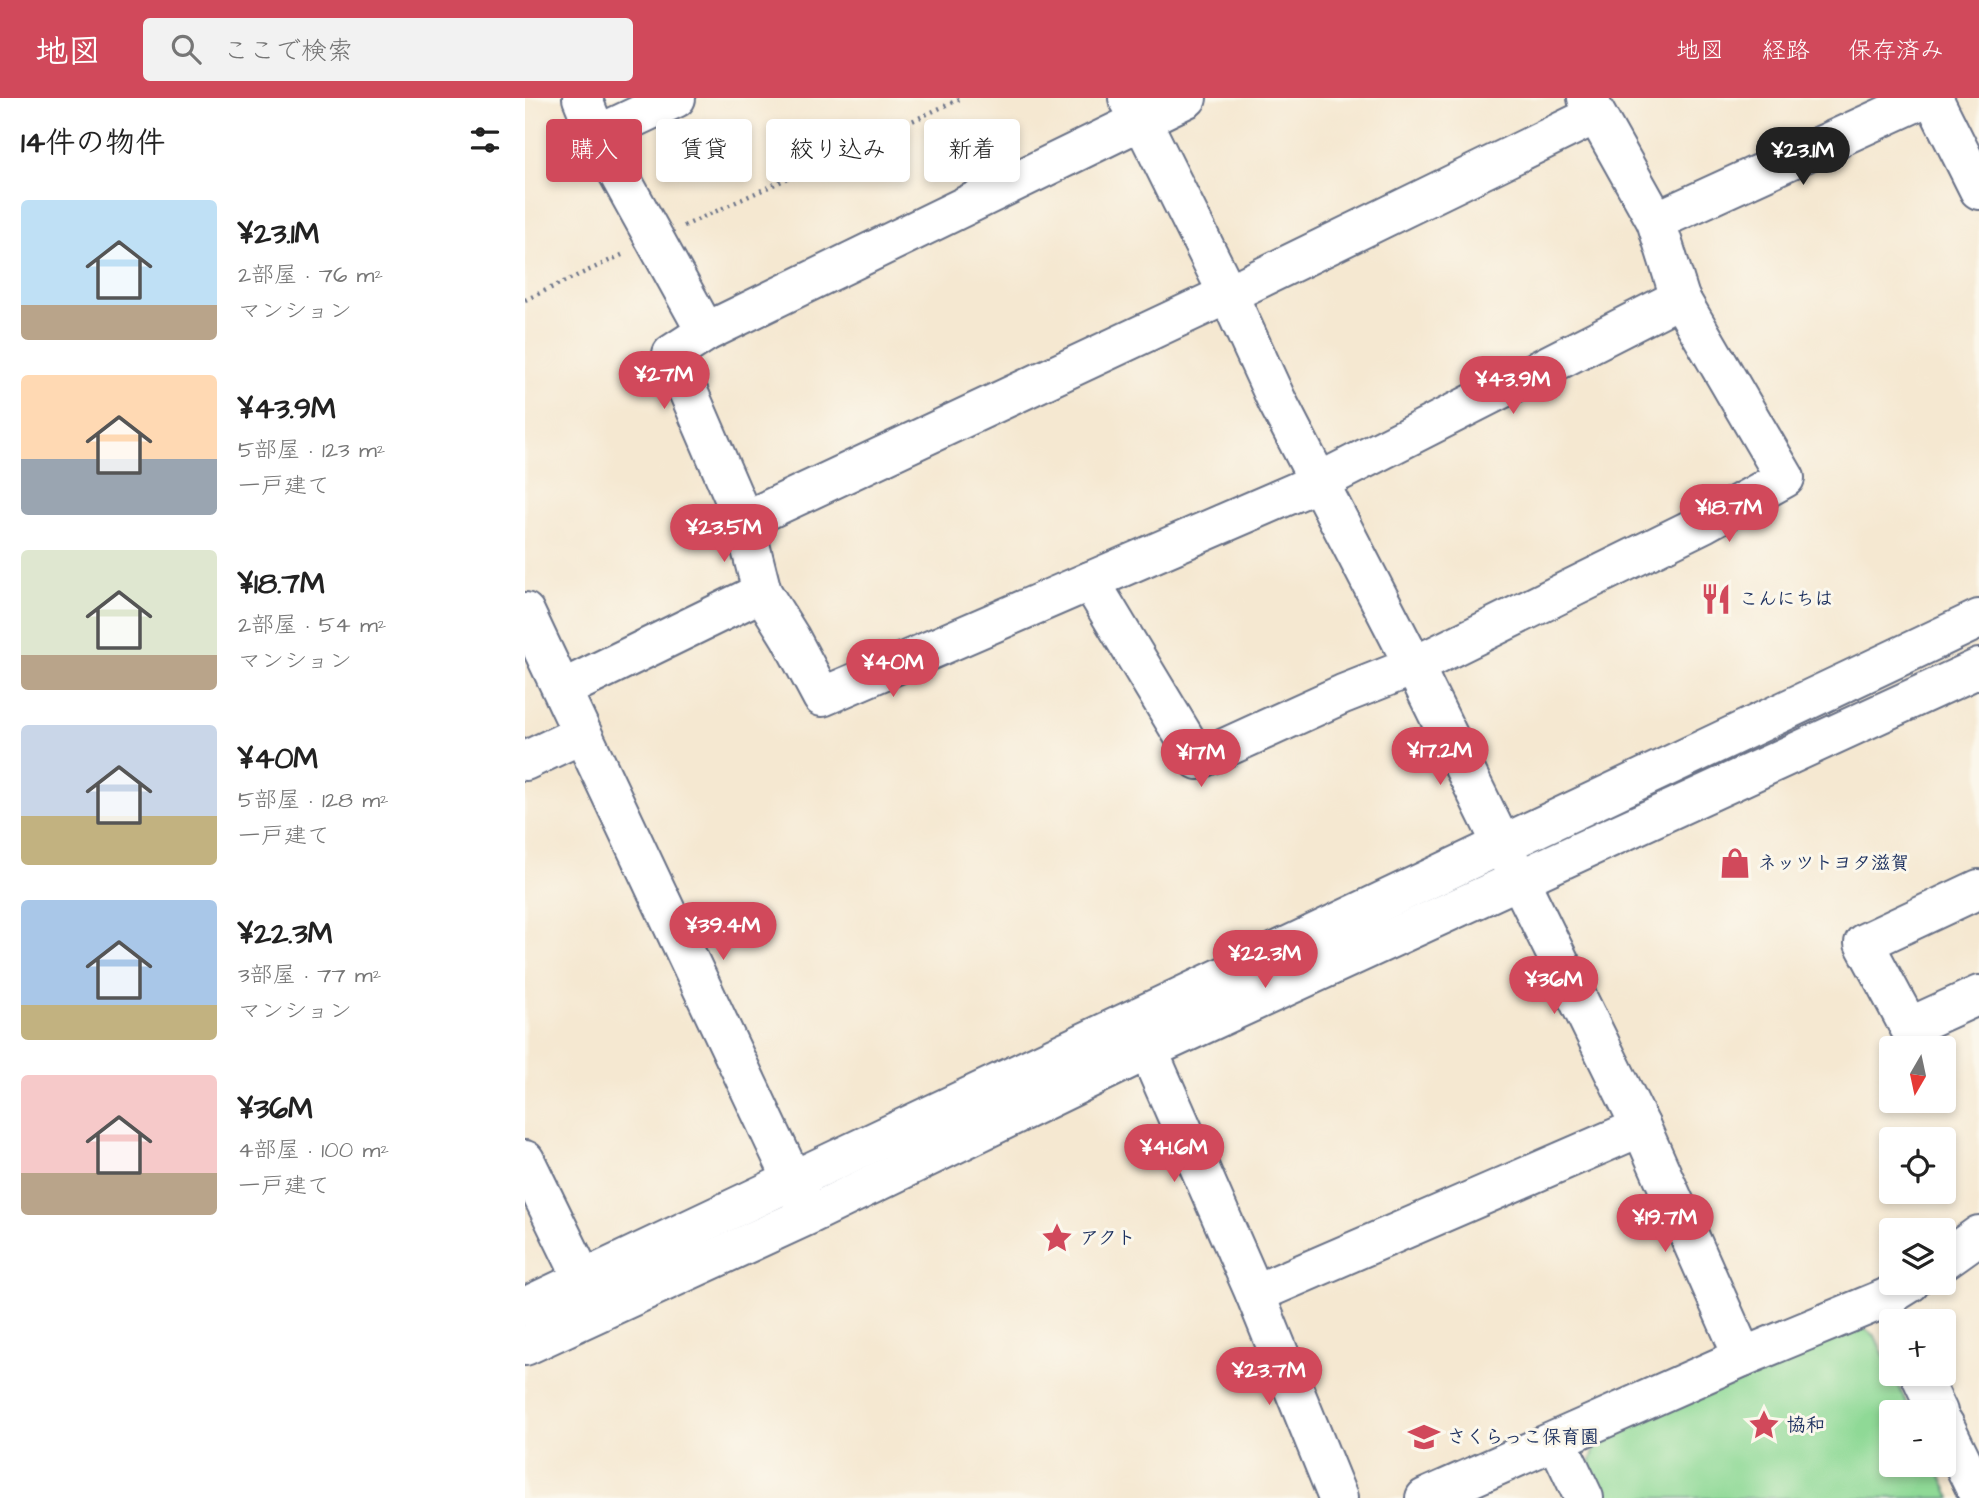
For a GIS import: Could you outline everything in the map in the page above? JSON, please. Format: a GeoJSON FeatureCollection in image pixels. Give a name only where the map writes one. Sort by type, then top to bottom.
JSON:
{"type":"FeatureCollection","features":[{"type":"Feature","properties":{"kind":"street"},"geometry":{"type":"LineString","coordinates":[[582,98],[591,119]]}},
{"type":"Feature","properties":{"kind":"street"},"geometry":{"type":"LineString","coordinates":[[631,119],[676,98]]}},
{"type":"Feature","properties":{"kind":"street"},"geometry":{"type":"LineString","coordinates":[[1187,98],[1135,110],[706,332],[671,354],[744,521],[762,592],[822,697],[1319,482],[1680,298]]}},
{"type":"Feature","properties":{"kind":"street"},"geometry":{"type":"LineString","coordinates":[[1656,221],[1925,98]]}},
{"type":"Feature","properties":{"kind":"street"},"geometry":{"type":"LineString","coordinates":[[1933,98],[1979,190]]}},
{"type":"Feature","properties":{"kind":"street"},"geometry":{"type":"LineString","coordinates":[[744,521],[1228,294],[1591,107],[1656,221],[1680,298],[1785,478],[1704,523],[1414,666],[1343,694],[1198,760],[1090,581]]}},
{"type":"Feature","properties":{"kind":"street"},"geometry":{"type":"LineString","coordinates":[[1135,110],[1228,294],[1277,401],[1414,666],[1641,1127],[1743,1357]]}},
{"type":"Feature","properties":{"kind":"street"},"geometry":{"type":"LineString","coordinates":[[623,182],[706,332]]}},
{"type":"Feature","properties":{"kind":"street"},"geometry":{"type":"LineString","coordinates":[[563,689],[762,592]]}},
{"type":"Feature","properties":{"kind":"street"},"geometry":{"type":"LineString","coordinates":[[525,612],[810,1215]]}},
{"type":"Feature","properties":{"kind":"street"},"geometry":{"type":"LineString","coordinates":[[525,1307],[1979,619]]}},
{"type":"Feature","properties":{"kind":"street"},"geometry":{"type":"LineString","coordinates":[[525,1346],[810,1215],[1147,1050],[1979,668]]}},
{"type":"Feature","properties":{"kind":"street"},"geometry":{"type":"LineString","coordinates":[[525,761],[582,734]]}},
{"type":"Feature","properties":{"kind":"street"},"geometry":{"type":"LineString","coordinates":[[1979,889],[1864,943],[1909,1027],[1979,995]]}},
{"type":"Feature","properties":{"kind":"street"},"geometry":{"type":"LineString","coordinates":[[1147,1050],[1255,1294],[1338,1498]]}},
{"type":"Feature","properties":{"kind":"street"},"geometry":{"type":"LineString","coordinates":[[1255,1294],[1641,1127]]}},
{"type":"Feature","properties":{"kind":"street"},"geometry":{"type":"LineString","coordinates":[[525,1160],[583,1279]]}},
{"type":"Feature","properties":{"kind":"street"},"geometry":{"type":"LineString","coordinates":[[1956,1251],[1979,1235]]}},
{"type":"Feature","properties":{"kind":"street"},"geometry":{"type":"LineString","coordinates":[[1425,1498],[1743,1357],[1897,1301]]}},
{"type":"Feature","properties":{"kind":"street"},"geometry":{"type":"LineString","coordinates":[[1557,1441],[1584,1498]]}},
{"type":"Feature","properties":{"kind":"street"},"geometry":{"type":"LineString","coordinates":[[1956,1449],[1979,1496]]}},
{"type":"Feature","properties":{"kind":"path"},"geometry":{"type":"LineString","coordinates":[[525,300],[963,98]]}},
{"type":"Feature","properties":{"kind":"green space"},"geometry":{"type":"Polygon","coordinates":[[[1852,1320],[1875,1336],[1879,1344],[1879,1386],[1899,1386],[1905,1400],[1879,1400],[1879,1477],[1941,1477],[1951,1498],[1607,1498],[1590,1464],[1598,1436],[1852,1320]]]}},
{"type":"Feature","properties":{"kind":"place","name":"こんにちは"},"geometry":{"type":"Point","coordinates":[1716,599]}},
{"type":"Feature","properties":{"kind":"place","name":"ネッツトヨタ滋賀"},"geometry":{"type":"Point","coordinates":[1735,863]}},
{"type":"Feature","properties":{"kind":"place","name":"アクト"},"geometry":{"type":"Point","coordinates":[1057,1238]}},
{"type":"Feature","properties":{"kind":"place","name":"協和"},"geometry":{"type":"Point","coordinates":[1764,1425]}},
{"type":"Feature","properties":{"kind":"place","name":"さくらっこ保育園"},"geometry":{"type":"Point","coordinates":[1424,1437]}}]}
